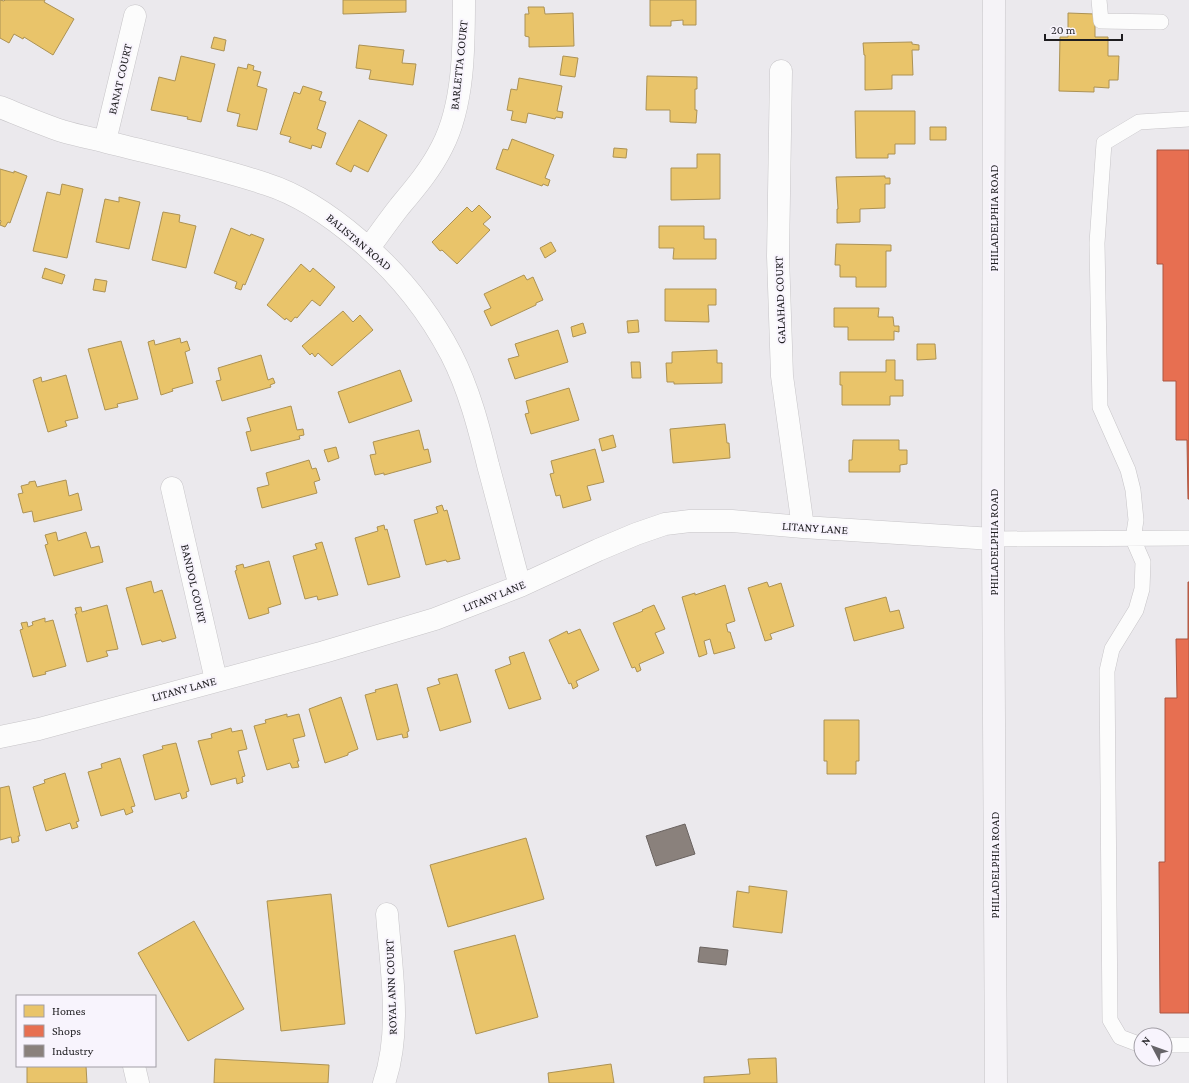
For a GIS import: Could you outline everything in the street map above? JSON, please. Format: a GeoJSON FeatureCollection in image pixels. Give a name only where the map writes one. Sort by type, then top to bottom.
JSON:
{"type":"FeatureCollection","features":[{"type":"Feature","properties":{"kind":"main road","name":"PHILADELPHIA ROAD"},"geometry":{"type":"LineString","coordinates":[[994,0],[993,539],[996,1083]]}},
{"type":"Feature","properties":{"kind":"street","name":"BARLETTA COURT"},"geometry":{"type":"LineString","coordinates":[[369,248],[431,167],[443,146],[453,122],[460,79],[464,35],[464,0]]}},
{"type":"Feature","properties":{"kind":"street","name":"BANAT COURT"},"geometry":{"type":"LineString","coordinates":[[105,142],[134,16]]}},
{"type":"Feature","properties":{"kind":"street","name":"GALAHAD COURT"},"geometry":{"type":"LineString","coordinates":[[781,71],[778,256],[782,376],[803,527]]}},
{"type":"Feature","properties":{"kind":"street","name":"BALISTAN ROAD"},"geometry":{"type":"LineString","coordinates":[[0,106],[62,131],[238,175],[268,184],[298,197],[320,210],[344,227],[369,248],[396,274],[419,301],[452,356],[476,420],[520,586]]}},
{"type":"Feature","properties":{"kind":"street","name":"BANDOL COURT"},"geometry":{"type":"LineString","coordinates":[[172,488],[216,680]]}},
{"type":"Feature","properties":{"kind":"street","name":"LITANY LANE"},"geometry":{"type":"LineString","coordinates":[[0,737],[39,729],[324,652],[435,619],[520,586],[598,550],[664,524],[690,520],[725,521],[993,539]]}},
{"type":"Feature","properties":{"kind":"street","name":"ROYAL ANN COURT"},"geometry":{"type":"LineString","coordinates":[[384,1083],[393,1045],[393,997],[387,914]]}},
{"type":"Feature","properties":{"kind":"street"},"geometry":{"type":"LineString","coordinates":[[134,1067],[138,1083]]}},
{"type":"Feature","properties":{"kind":"lane"},"geometry":{"type":"LineString","coordinates":[[1099,0],[1100,21],[1161,22]]}},
{"type":"Feature","properties":{"kind":"lane"},"geometry":{"type":"LineString","coordinates":[[1133,1042],[1120,1037],[1110,1020],[1107,671],[1112,649],[1136,610],[1142,589],[1143,562],[1133,539],[1136,520],[1133,490],[1128,470],[1100,407],[1097,243],[1104,143],[1139,122],[1189,119]]}},
{"type":"Feature","properties":{"kind":"lane"},"geometry":{"type":"LineString","coordinates":[[993,539],[1189,538]]}},
{"type":"Feature","properties":{"kind":"lane"},"geometry":{"type":"LineString","coordinates":[[1173,1045],[1189,1045]]}},
{"type":"Feature","properties":{"kind":"building: Homes"},"geometry":{"type":"Polygon","coordinates":[[[0,0],[45,0],[44,2],[74,19],[53,55],[24,37],[23,39],[14,34],[9,43],[0,38],[0,0]]]}},
{"type":"Feature","properties":{"kind":"building: Homes"},"geometry":{"type":"Polygon","coordinates":[[[343,0],[406,0],[406,12],[343,14],[343,0]]]}},
{"type":"Feature","properties":{"kind":"building: Homes"},"geometry":{"type":"Polygon","coordinates":[[[650,0],[696,0],[696,25],[683,25],[683,20],[671,21],[671,26],[650,26],[650,0]]]}},
{"type":"Feature","properties":{"kind":"building: Homes"},"geometry":{"type":"Polygon","coordinates":[[[528,7],[544,7],[545,14],[573,13],[574,46],[529,47],[529,37],[525,36],[525,14],[529,14],[528,7]]]}},
{"type":"Feature","properties":{"kind":"building: Homes"},"geometry":{"type":"Polygon","coordinates":[[[1068,13],[1095,14],[1095,37],[1108,37],[1108,56],[1119,56],[1118,80],[1109,80],[1109,88],[1094,87],[1094,92],[1059,91],[1060,37],[1068,37],[1068,13]]]}},
{"type":"Feature","properties":{"kind":"building: Homes"},"geometry":{"type":"Polygon","coordinates":[[[214,37],[226,40],[224,51],[211,48],[214,37]]]}},
{"type":"Feature","properties":{"kind":"building: Homes"},"geometry":{"type":"Polygon","coordinates":[[[912,42],[912,44],[919,45],[919,50],[912,50],[913,75],[892,75],[892,89],[865,90],[865,55],[863,43],[912,42]]]}},
{"type":"Feature","properties":{"kind":"building: Homes"},"geometry":{"type":"Polygon","coordinates":[[[359,45],[404,50],[402,63],[416,64],[413,85],[369,79],[371,70],[356,68],[359,45]]]}},
{"type":"Feature","properties":{"kind":"building: Homes"},"geometry":{"type":"Polygon","coordinates":[[[181,56],[215,64],[201,122],[187,119],[188,117],[151,110],[159,77],[175,81],[181,56]]]}},
{"type":"Feature","properties":{"kind":"building: Homes"},"geometry":{"type":"Polygon","coordinates":[[[563,56],[578,58],[575,77],[560,75],[563,56]]]}},
{"type":"Feature","properties":{"kind":"building: Homes"},"geometry":{"type":"Polygon","coordinates":[[[248,64],[254,66],[253,70],[261,72],[257,86],[267,89],[257,130],[237,126],[240,114],[227,111],[238,67],[247,69],[248,64]]]}},
{"type":"Feature","properties":{"kind":"building: Homes"},"geometry":{"type":"Polygon","coordinates":[[[647,76],[697,77],[697,89],[695,89],[695,110],[697,110],[696,123],[670,122],[670,110],[646,110],[647,76]]]}},
{"type":"Feature","properties":{"kind":"building: Homes"},"geometry":{"type":"Polygon","coordinates":[[[519,78],[562,86],[557,111],[563,112],[562,118],[556,117],[555,119],[528,113],[526,123],[511,120],[513,111],[507,110],[511,89],[517,90],[519,78]]]}},
{"type":"Feature","properties":{"kind":"building: Homes"},"geometry":{"type":"Polygon","coordinates":[[[303,86],[322,92],[319,100],[326,102],[317,129],[326,133],[321,148],[312,145],[311,149],[289,142],[291,137],[280,134],[294,92],[300,94],[303,86]]]}},
{"type":"Feature","properties":{"kind":"building: Homes"},"geometry":{"type":"Polygon","coordinates":[[[855,111],[915,111],[915,144],[895,144],[895,154],[888,154],[888,158],[856,158],[855,111]]]}},
{"type":"Feature","properties":{"kind":"building: Homes"},"geometry":{"type":"Polygon","coordinates":[[[359,120],[387,135],[368,172],[354,165],[351,172],[336,164],[359,120]]]}},
{"type":"Feature","properties":{"kind":"building: Homes"},"geometry":{"type":"Polygon","coordinates":[[[930,127],[946,127],[946,140],[930,140],[930,127]]]}},
{"type":"Feature","properties":{"kind":"building: Homes"},"geometry":{"type":"Polygon","coordinates":[[[512,139],[554,155],[545,178],[550,180],[548,186],[543,184],[542,186],[496,169],[503,149],[508,150],[512,139]]]}},
{"type":"Feature","properties":{"kind":"building: Homes"},"geometry":{"type":"Polygon","coordinates":[[[614,148],[627,149],[626,158],[613,157],[614,148]]]}},
{"type":"Feature","properties":{"kind":"building: Homes"},"geometry":{"type":"Polygon","coordinates":[[[697,154],[720,154],[720,199],[671,200],[671,168],[697,168],[697,154]]]}},
{"type":"Feature","properties":{"kind":"building: Homes"},"geometry":{"type":"Polygon","coordinates":[[[0,169],[14,173],[14,171],[27,176],[10,223],[8,222],[5,227],[0,225],[0,169]]]}},
{"type":"Feature","properties":{"kind":"building: Homes"},"geometry":{"type":"Polygon","coordinates":[[[885,176],[885,178],[890,178],[890,184],[885,184],[885,208],[860,209],[860,222],[837,223],[838,209],[836,177],[885,176]]]}},
{"type":"Feature","properties":{"kind":"building: Homes"},"geometry":{"type":"Polygon","coordinates":[[[62,184],[83,189],[67,258],[33,251],[47,192],[60,195],[62,184]]]}},
{"type":"Feature","properties":{"kind":"building: Homes"},"geometry":{"type":"Polygon","coordinates":[[[119,197],[140,202],[129,249],[96,242],[105,199],[119,202],[119,197]]]}},
{"type":"Feature","properties":{"kind":"building: Homes"},"geometry":{"type":"Polygon","coordinates":[[[479,205],[491,217],[483,224],[490,230],[457,264],[442,250],[440,251],[432,242],[467,207],[472,212],[479,205]]]}},
{"type":"Feature","properties":{"kind":"building: Homes"},"geometry":{"type":"Polygon","coordinates":[[[163,212],[180,215],[179,222],[196,226],[186,268],[152,260],[163,212]]]}},
{"type":"Feature","properties":{"kind":"building: Homes"},"geometry":{"type":"Polygon","coordinates":[[[659,226],[704,226],[704,239],[716,239],[716,259],[673,259],[674,248],[659,248],[659,226]]]}},
{"type":"Feature","properties":{"kind":"building: Homes"},"geometry":{"type":"Polygon","coordinates":[[[231,228],[250,236],[251,234],[264,239],[245,285],[243,284],[241,290],[235,288],[237,282],[214,273],[231,228]]]}},
{"type":"Feature","properties":{"kind":"building: Homes"},"geometry":{"type":"Polygon","coordinates":[[[551,242],[556,251],[545,258],[540,248],[551,242]]]}},
{"type":"Feature","properties":{"kind":"building: Homes"},"geometry":{"type":"Polygon","coordinates":[[[836,244],[891,245],[891,251],[886,251],[886,287],[856,287],[856,277],[840,277],[840,265],[835,265],[836,244]]]}},
{"type":"Feature","properties":{"kind":"building: Homes"},"geometry":{"type":"Polygon","coordinates":[[[301,264],[310,272],[313,268],[335,287],[320,306],[312,300],[297,318],[295,317],[291,322],[286,318],[285,320],[267,305],[301,264]]]}},
{"type":"Feature","properties":{"kind":"building: Homes"},"geometry":{"type":"Polygon","coordinates":[[[45,268],[65,275],[62,284],[42,278],[45,268]]]}},
{"type":"Feature","properties":{"kind":"building: Homes"},"geometry":{"type":"Polygon","coordinates":[[[524,275],[527,280],[533,277],[543,300],[536,303],[536,305],[491,326],[484,311],[491,308],[484,294],[524,275]]]}},
{"type":"Feature","properties":{"kind":"building: Homes"},"geometry":{"type":"Polygon","coordinates":[[[95,279],[107,281],[105,292],[93,290],[95,279]]]}},
{"type":"Feature","properties":{"kind":"building: Homes"},"geometry":{"type":"Polygon","coordinates":[[[665,289],[716,289],[716,305],[708,305],[709,322],[665,321],[665,289]]]}},
{"type":"Feature","properties":{"kind":"building: Homes"},"geometry":{"type":"Polygon","coordinates":[[[834,308],[879,308],[878,317],[893,317],[894,326],[899,326],[899,332],[894,331],[894,340],[848,340],[848,327],[834,327],[834,308]]]}},
{"type":"Feature","properties":{"kind":"building: Homes"},"geometry":{"type":"Polygon","coordinates":[[[343,311],[353,322],[360,315],[373,330],[332,366],[318,353],[315,357],[312,353],[310,355],[302,346],[343,311]]]}},
{"type":"Feature","properties":{"kind":"building: Homes"},"geometry":{"type":"Polygon","coordinates":[[[638,320],[639,332],[628,333],[627,321],[638,320]]]}},
{"type":"Feature","properties":{"kind":"building: Homes"},"geometry":{"type":"Polygon","coordinates":[[[583,323],[586,333],[573,337],[571,327],[583,323]]]}},
{"type":"Feature","properties":{"kind":"building: Homes"},"geometry":{"type":"Polygon","coordinates":[[[558,330],[568,362],[515,379],[508,359],[519,356],[515,344],[558,330]]]}},
{"type":"Feature","properties":{"kind":"building: Homes"},"geometry":{"type":"Polygon","coordinates":[[[180,338],[181,343],[187,341],[190,350],[185,352],[193,383],[172,389],[173,391],[161,395],[148,342],[154,340],[155,345],[180,338]]]}},
{"type":"Feature","properties":{"kind":"building: Homes"},"geometry":{"type":"Polygon","coordinates":[[[121,341],[138,399],[117,404],[118,407],[105,410],[88,349],[121,341]]]}},
{"type":"Feature","properties":{"kind":"building: Homes"},"geometry":{"type":"Polygon","coordinates":[[[917,344],[935,344],[936,359],[917,360],[917,344]]]}},
{"type":"Feature","properties":{"kind":"building: Homes"},"geometry":{"type":"Polygon","coordinates":[[[717,350],[717,363],[722,363],[722,383],[674,384],[674,382],[667,382],[666,363],[672,363],[672,352],[717,350]]]}},
{"type":"Feature","properties":{"kind":"building: Homes"},"geometry":{"type":"Polygon","coordinates":[[[261,355],[268,380],[273,378],[275,383],[270,385],[271,387],[222,401],[216,381],[221,380],[218,368],[261,355]]]}},
{"type":"Feature","properties":{"kind":"building: Homes"},"geometry":{"type":"Polygon","coordinates":[[[886,360],[895,360],[895,380],[903,380],[903,396],[890,396],[890,405],[842,405],[842,385],[840,385],[840,372],[886,372],[886,360]]]}},
{"type":"Feature","properties":{"kind":"building: Homes"},"geometry":{"type":"Polygon","coordinates":[[[631,362],[640,362],[641,378],[632,378],[631,362]]]}},
{"type":"Feature","properties":{"kind":"building: Homes"},"geometry":{"type":"Polygon","coordinates":[[[400,370],[412,401],[349,423],[338,392],[400,370]]]}},
{"type":"Feature","properties":{"kind":"building: Homes"},"geometry":{"type":"Polygon","coordinates":[[[66,375],[78,418],[65,421],[67,426],[48,432],[33,380],[41,377],[42,382],[66,375]]]}},
{"type":"Feature","properties":{"kind":"building: Homes"},"geometry":{"type":"Polygon","coordinates":[[[569,388],[579,420],[531,434],[525,414],[529,413],[526,401],[569,388]]]}},
{"type":"Feature","properties":{"kind":"building: Homes"},"geometry":{"type":"Polygon","coordinates":[[[291,406],[297,430],[303,429],[304,435],[299,436],[300,439],[251,451],[246,432],[251,431],[247,418],[291,406]]]}},
{"type":"Feature","properties":{"kind":"building: Homes"},"geometry":{"type":"Polygon","coordinates":[[[725,424],[730,458],[673,463],[670,429],[725,424]]]}},
{"type":"Feature","properties":{"kind":"building: Homes"},"geometry":{"type":"Polygon","coordinates":[[[419,430],[424,450],[428,449],[431,462],[384,475],[384,473],[375,475],[370,455],[376,454],[373,442],[419,430]]]}},
{"type":"Feature","properties":{"kind":"building: Homes"},"geometry":{"type":"Polygon","coordinates":[[[613,435],[616,447],[602,451],[599,439],[613,435]]]}},
{"type":"Feature","properties":{"kind":"building: Homes"},"geometry":{"type":"Polygon","coordinates":[[[853,440],[899,440],[899,450],[907,450],[907,464],[900,465],[900,472],[849,472],[849,460],[852,460],[853,440]]]}},
{"type":"Feature","properties":{"kind":"building: Homes"},"geometry":{"type":"Polygon","coordinates":[[[336,447],[339,458],[328,462],[324,450],[336,447]]]}},
{"type":"Feature","properties":{"kind":"building: Homes"},"geometry":{"type":"Polygon","coordinates":[[[595,449],[604,482],[587,486],[591,500],[563,508],[560,495],[556,496],[550,474],[554,473],[551,461],[595,449]]]}},
{"type":"Feature","properties":{"kind":"building: Homes"},"geometry":{"type":"Polygon","coordinates":[[[309,460],[312,469],[316,468],[320,480],[314,482],[317,493],[262,508],[257,488],[269,485],[266,473],[309,460]]]}},
{"type":"Feature","properties":{"kind":"building: Homes"},"geometry":{"type":"Polygon","coordinates":[[[66,480],[69,496],[78,493],[82,510],[34,522],[32,511],[23,513],[18,494],[23,493],[21,486],[35,481],[37,487],[66,480]]]}},
{"type":"Feature","properties":{"kind":"building: Homes"},"geometry":{"type":"Polygon","coordinates":[[[442,505],[444,511],[447,510],[460,559],[447,562],[446,560],[426,565],[414,520],[438,513],[436,507],[442,505]]]}},
{"type":"Feature","properties":{"kind":"building: Homes"},"geometry":{"type":"Polygon","coordinates":[[[384,525],[385,530],[387,529],[400,577],[368,585],[355,538],[378,531],[377,527],[384,525]]]}},
{"type":"Feature","properties":{"kind":"building: Homes"},"geometry":{"type":"Polygon","coordinates":[[[56,532],[58,541],[86,532],[91,548],[99,546],[103,562],[54,576],[45,545],[48,544],[45,535],[56,532]]]}},
{"type":"Feature","properties":{"kind":"building: Homes"},"geometry":{"type":"Polygon","coordinates":[[[322,542],[338,595],[318,600],[317,596],[305,599],[293,556],[317,549],[315,544],[322,542]]]}},
{"type":"Feature","properties":{"kind":"building: Homes"},"geometry":{"type":"Polygon","coordinates":[[[269,561],[281,604],[268,608],[269,613],[249,619],[235,571],[237,570],[236,566],[243,564],[244,568],[269,561]]]}},
{"type":"Feature","properties":{"kind":"building: Homes"},"geometry":{"type":"Polygon","coordinates":[[[151,581],[154,593],[162,590],[176,638],[142,645],[126,588],[151,581]]]}},
{"type":"Feature","properties":{"kind":"building: Homes"},"geometry":{"type":"Polygon","coordinates":[[[767,582],[769,587],[781,583],[794,626],[770,634],[772,639],[765,641],[748,588],[767,582]]]}},
{"type":"Feature","properties":{"kind":"building: Homes"},"geometry":{"type":"Polygon","coordinates":[[[725,585],[735,621],[726,624],[735,648],[714,654],[710,639],[704,641],[707,654],[699,657],[682,597],[695,593],[695,595],[725,585]]]}},
{"type":"Feature","properties":{"kind":"building: Homes"},"geometry":{"type":"Polygon","coordinates":[[[886,597],[890,612],[899,610],[904,628],[854,641],[845,608],[886,597]]]}},
{"type":"Feature","properties":{"kind":"building: Homes"},"geometry":{"type":"Polygon","coordinates":[[[107,605],[118,649],[106,651],[108,656],[87,662],[75,614],[77,614],[75,608],[81,607],[82,612],[107,605]]]}},
{"type":"Feature","properties":{"kind":"building: Homes"},"geometry":{"type":"Polygon","coordinates":[[[654,605],[665,629],[655,633],[664,653],[639,664],[641,670],[637,672],[635,667],[632,668],[613,623],[654,605]]]}},
{"type":"Feature","properties":{"kind":"building: Homes"},"geometry":{"type":"Polygon","coordinates":[[[45,618],[45,622],[53,620],[66,666],[45,672],[46,674],[33,677],[20,630],[23,629],[21,623],[27,622],[28,627],[33,625],[32,622],[45,618]]]}},
{"type":"Feature","properties":{"kind":"building: Homes"},"geometry":{"type":"Polygon","coordinates":[[[580,629],[599,670],[576,681],[578,686],[573,689],[571,683],[569,684],[549,640],[567,631],[568,634],[580,629]]]}},
{"type":"Feature","properties":{"kind":"building: Homes"},"geometry":{"type":"Polygon","coordinates":[[[524,652],[541,699],[509,709],[495,670],[511,664],[509,657],[524,652]]]}},
{"type":"Feature","properties":{"kind":"building: Homes"},"geometry":{"type":"Polygon","coordinates":[[[457,674],[471,722],[440,731],[427,688],[440,684],[438,679],[457,674]]]}},
{"type":"Feature","properties":{"kind":"building: Homes"},"geometry":{"type":"Polygon","coordinates":[[[397,684],[409,731],[407,732],[408,737],[403,738],[402,734],[377,740],[365,695],[376,692],[375,690],[397,684]]]}},
{"type":"Feature","properties":{"kind":"building: Homes"},"geometry":{"type":"Polygon","coordinates":[[[341,697],[358,749],[348,753],[348,755],[325,763],[309,709],[341,697]]]}},
{"type":"Feature","properties":{"kind":"building: Homes"},"geometry":{"type":"Polygon","coordinates":[[[287,714],[287,717],[299,714],[305,736],[293,739],[299,761],[297,761],[299,767],[292,768],[290,763],[267,770],[254,726],[266,723],[265,720],[287,714]]]}},
{"type":"Feature","properties":{"kind":"building: Homes"},"geometry":{"type":"Polygon","coordinates":[[[824,720],[859,720],[859,761],[856,761],[856,774],[827,774],[827,761],[824,761],[824,720]]]}},
{"type":"Feature","properties":{"kind":"building: Homes"},"geometry":{"type":"Polygon","coordinates":[[[231,728],[232,732],[242,730],[247,749],[238,751],[245,776],[242,777],[243,782],[237,784],[236,778],[211,785],[198,741],[212,738],[211,734],[231,728]]]}},
{"type":"Feature","properties":{"kind":"building: Homes"},"geometry":{"type":"Polygon","coordinates":[[[176,743],[189,791],[186,792],[187,797],[182,799],[180,793],[155,800],[143,755],[163,749],[162,746],[176,743]]]}},
{"type":"Feature","properties":{"kind":"building: Homes"},"geometry":{"type":"Polygon","coordinates":[[[120,758],[135,806],[131,807],[133,812],[126,815],[124,809],[101,816],[88,772],[102,768],[101,764],[120,758]]]}},
{"type":"Feature","properties":{"kind":"building: Homes"},"geometry":{"type":"Polygon","coordinates":[[[65,773],[79,821],[76,822],[78,827],[72,829],[70,823],[46,831],[33,787],[45,783],[44,780],[65,773]]]}},
{"type":"Feature","properties":{"kind":"building: Homes"},"geometry":{"type":"Polygon","coordinates":[[[9,786],[20,836],[18,836],[19,841],[12,843],[11,837],[0,840],[0,788],[9,786]]]}},
{"type":"Feature","properties":{"kind":"building: Homes"},"geometry":{"type":"Polygon","coordinates":[[[526,838],[544,899],[448,927],[430,865],[526,838]]]}},
{"type":"Feature","properties":{"kind":"building: Homes"},"geometry":{"type":"Polygon","coordinates":[[[749,886],[787,891],[782,933],[733,927],[737,891],[749,893],[749,886]]]}},
{"type":"Feature","properties":{"kind":"building: Homes"},"geometry":{"type":"Polygon","coordinates":[[[331,894],[345,1024],[281,1031],[267,901],[331,894]]]}},
{"type":"Feature","properties":{"kind":"building: Homes"},"geometry":{"type":"Polygon","coordinates":[[[194,921],[244,1009],[188,1041],[138,953],[194,921]]]}},
{"type":"Feature","properties":{"kind":"building: Homes"},"geometry":{"type":"Polygon","coordinates":[[[515,935],[538,1017],[476,1034],[454,951],[515,935]]]}},
{"type":"Feature","properties":{"kind":"building: Homes"},"geometry":{"type":"Polygon","coordinates":[[[776,1058],[777,1083],[704,1083],[704,1077],[750,1074],[748,1059],[776,1058]]]}},
{"type":"Feature","properties":{"kind":"building: Homes"},"geometry":{"type":"Polygon","coordinates":[[[215,1059],[329,1065],[328,1083],[214,1083],[215,1059]]]}},
{"type":"Feature","properties":{"kind":"building: Homes"},"geometry":{"type":"Polygon","coordinates":[[[611,1064],[614,1083],[549,1083],[548,1073],[611,1064]]]}},
{"type":"Feature","properties":{"kind":"building: Homes"},"geometry":{"type":"Polygon","coordinates":[[[27,1067],[86,1067],[87,1083],[27,1083],[27,1067]]]}},
{"type":"Feature","properties":{"kind":"building: Shops"},"geometry":{"type":"Polygon","coordinates":[[[1157,150],[1189,150],[1189,499],[1187,440],[1176,440],[1176,381],[1163,381],[1163,264],[1157,264],[1157,150]]]}},
{"type":"Feature","properties":{"kind":"building: Shops"},"geometry":{"type":"Polygon","coordinates":[[[1188,582],[1189,1013],[1160,1013],[1159,862],[1165,862],[1165,698],[1177,698],[1176,639],[1188,639],[1188,582]]]}},
{"type":"Feature","properties":{"kind":"building: Industry"},"geometry":{"type":"Polygon","coordinates":[[[685,824],[695,854],[656,866],[646,836],[685,824]]]}},
{"type":"Feature","properties":{"kind":"building: Industry"},"geometry":{"type":"Polygon","coordinates":[[[700,947],[728,950],[726,965],[698,962],[700,947]]]}}]}
